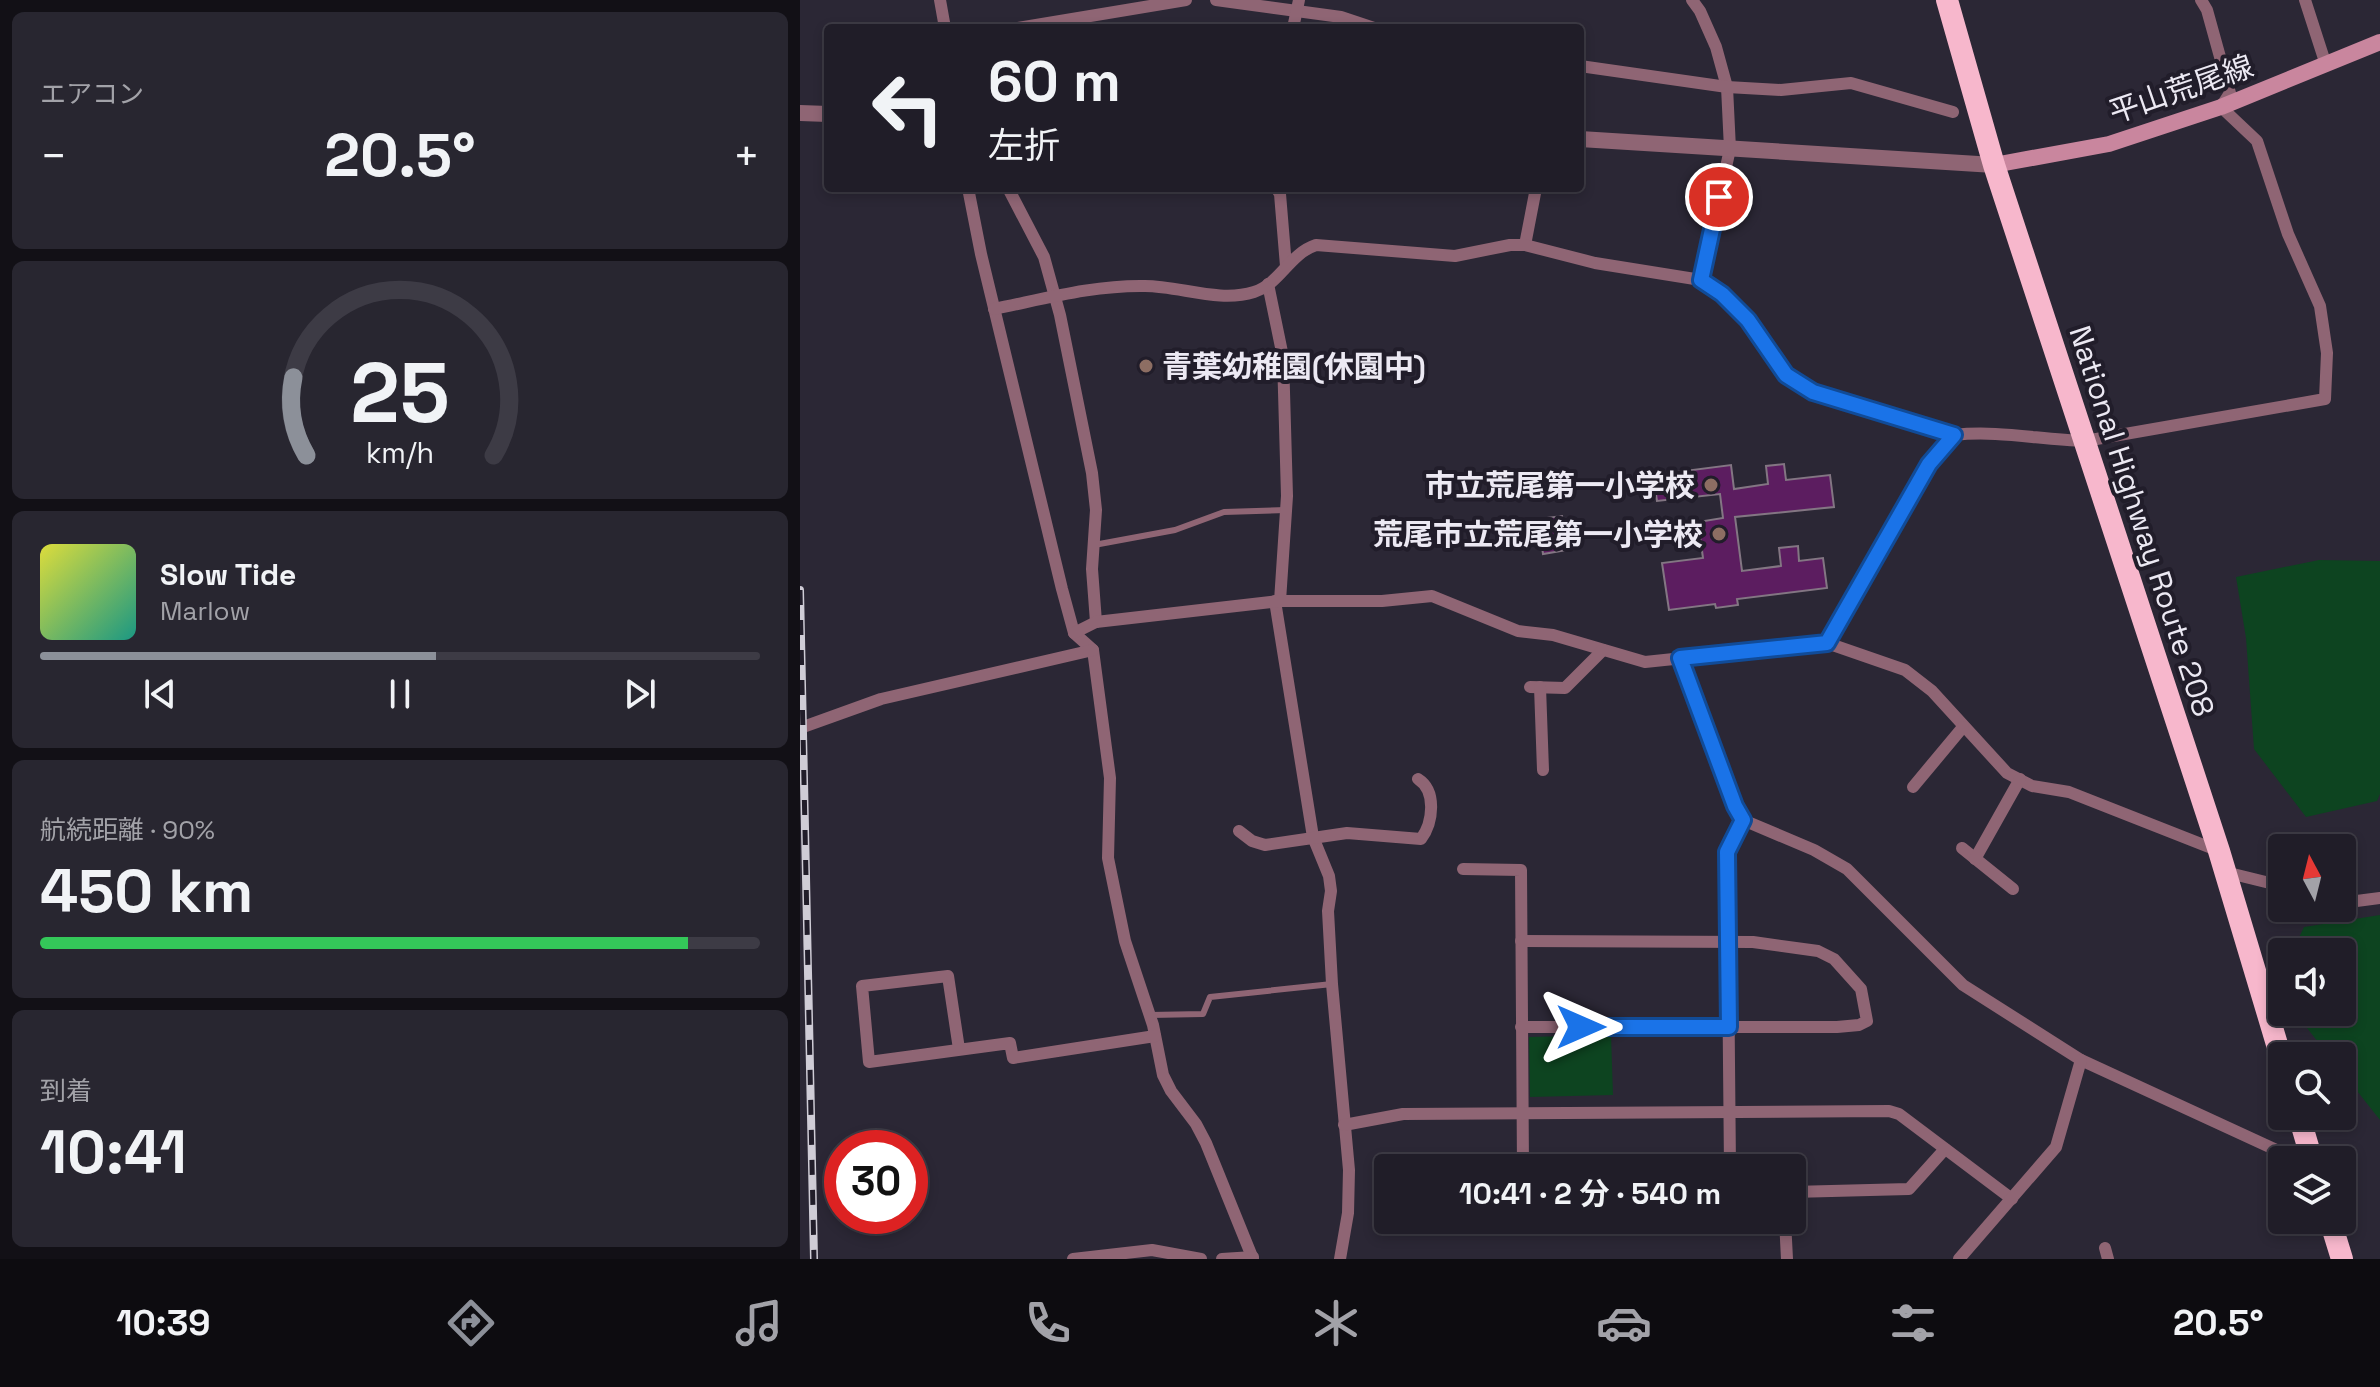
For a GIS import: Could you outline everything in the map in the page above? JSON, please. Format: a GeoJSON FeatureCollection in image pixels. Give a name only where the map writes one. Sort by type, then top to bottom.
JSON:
{"type":"FeatureCollection","features":[{"type":"Feature","properties":{"kind":"highway","name":"National Highway Route 208"},"geometry":{"type":"LineString","coordinates":[[1947,0],[1994,165],[2222,862],[2276,1042]]}},
{"type":"Feature","properties":{"kind":"highway"},"geometry":{"type":"LineString","coordinates":[[2334,1234],[2342,1259]]}},
{"type":"Feature","properties":{"kind":"main road","name":"平山荒尾線"},"geometry":{"type":"LineString","coordinates":[[1994,165],[2109,144],[2221,107],[2380,42]]}},
{"type":"Feature","properties":{"kind":"street"},"geometry":{"type":"LineString","coordinates":[[940,0],[944,24]]}},
{"type":"Feature","properties":{"kind":"street"},"geometry":{"type":"LineString","coordinates":[[1042,24],[1186,0]]}},
{"type":"Feature","properties":{"kind":"street"},"geometry":{"type":"LineString","coordinates":[[1216,0],[1298,5],[1362,24]]}},
{"type":"Feature","properties":{"kind":"street"},"geometry":{"type":"LineString","coordinates":[[1692,0],[1716,47],[1727,87],[1730,149],[1701,280]]}},
{"type":"Feature","properties":{"kind":"street"},"geometry":{"type":"LineString","coordinates":[[994,309],[1109,287],[1148,286],[1226,295],[1254,292],[1268,284],[1302,250],[1316,245],[1455,256],[1525,245],[1595,263],[1701,280],[1722,294],[1748,320],[1786,375],[1813,392],[1954,435],[2004,432],[2052,440],[2085,441],[2325,399],[2327,353],[2320,306],[2288,234],[2257,141],[2221,107],[2230,93],[2207,10],[2201,0]]}},
{"type":"Feature","properties":{"kind":"street"},"geometry":{"type":"LineString","coordinates":[[2305,0],[2326,65]]}},
{"type":"Feature","properties":{"kind":"street"},"geometry":{"type":"LineString","coordinates":[[1584,67],[1727,87],[1781,90],[1851,83],[1953,112]]}},
{"type":"Feature","properties":{"kind":"street"},"geometry":{"type":"LineString","coordinates":[[800,113],[824,114]]}},
{"type":"Feature","properties":{"kind":"street"},"geometry":{"type":"LineString","coordinates":[[1584,139],[1994,165]]}},
{"type":"Feature","properties":{"kind":"street"},"geometry":{"type":"LineString","coordinates":[[969,192],[994,309],[1074,633],[1093,650],[1110,778],[1108,858],[1125,941],[1150,1015],[1163,1075],[1196,1124],[1253,1258],[1222,1259]]}},
{"type":"Feature","properties":{"kind":"street"},"geometry":{"type":"LineString","coordinates":[[1010,192],[1044,257],[1056,296],[1092,473],[1096,510],[1092,569],[1096,622]]}},
{"type":"Feature","properties":{"kind":"street"},"geometry":{"type":"LineString","coordinates":[[1279,192],[1286,266]]}},
{"type":"Feature","properties":{"kind":"street"},"geometry":{"type":"LineString","coordinates":[[1525,245],[1535,192]]}},
{"type":"Feature","properties":{"kind":"street"},"geometry":{"type":"LineString","coordinates":[[1268,284],[1283,357],[1287,510],[1278,601],[1313,837],[1329,876],[1331,891],[1328,911],[1332,984],[1349,1170],[1348,1213],[1340,1259]]}},
{"type":"Feature","properties":{"kind":"street"},"geometry":{"type":"LineString","coordinates":[[1827,643],[1929,464],[1954,435]]}},
{"type":"Feature","properties":{"kind":"street"},"geometry":{"type":"LineString","coordinates":[[1074,633],[1096,622],[1278,601],[1382,601],[1432,596],[1518,631],[1553,635],[1645,662],[1827,643],[1905,670],[1932,691],[2007,773],[2032,786],[2069,792],[2268,880]]}},
{"type":"Feature","properties":{"kind":"street"},"geometry":{"type":"LineString","coordinates":[[800,728],[881,699],[1093,650]]}},
{"type":"Feature","properties":{"kind":"street"},"geometry":{"type":"LineString","coordinates":[[1543,770],[1535,687],[1565,688],[1603,650]]}},
{"type":"Feature","properties":{"kind":"street"},"geometry":{"type":"LineString","coordinates":[[1680,658],[1743,820],[1814,850],[1847,869],[1963,985],[2081,1060],[2268,1146]]}},
{"type":"Feature","properties":{"kind":"street"},"geometry":{"type":"LineString","coordinates":[[1913,787],[1963,727]]}},
{"type":"Feature","properties":{"kind":"street"},"geometry":{"type":"LineString","coordinates":[[1239,831],[1252,841],[1265,845],[1347,833],[1421,839],[1428,830],[1431,795],[1427,784],[1418,779]]}},
{"type":"Feature","properties":{"kind":"street"},"geometry":{"type":"LineString","coordinates":[[1975,859],[2020,779]]}},
{"type":"Feature","properties":{"kind":"street"},"geometry":{"type":"LineString","coordinates":[[1730,1154],[1727,852],[1743,820]]}},
{"type":"Feature","properties":{"kind":"street"},"geometry":{"type":"LineString","coordinates":[[1962,848],[2013,889]]}},
{"type":"Feature","properties":{"kind":"street"},"geometry":{"type":"LineString","coordinates":[[1463,869],[1521,870],[1523,1154]]}},
{"type":"Feature","properties":{"kind":"street"},"geometry":{"type":"LineString","coordinates":[[2356,901],[2380,898]]}},
{"type":"Feature","properties":{"kind":"street"},"geometry":{"type":"LineString","coordinates":[[1521,941],[1753,942],[1818,951],[1834,959],[1861,989],[1867,1021],[1837,1027],[1521,1027]]}},
{"type":"Feature","properties":{"kind":"street"},"geometry":{"type":"LineString","coordinates":[[959,1049],[948,976],[862,986],[869,1062],[1010,1043],[1013,1058],[1155,1036]]}},
{"type":"Feature","properties":{"kind":"street"},"geometry":{"type":"LineString","coordinates":[[1959,1259],[2056,1147],[2081,1060]]}},
{"type":"Feature","properties":{"kind":"street"},"geometry":{"type":"LineString","coordinates":[[1344,1125],[1403,1114],[1889,1111],[1899,1114],[2012,1199]]}},
{"type":"Feature","properties":{"kind":"street"},"geometry":{"type":"LineString","coordinates":[[1806,1192],[1909,1189],[1945,1149]]}},
{"type":"Feature","properties":{"kind":"street"},"geometry":{"type":"LineString","coordinates":[[1786,1234],[1787,1259]]}},
{"type":"Feature","properties":{"kind":"street"},"geometry":{"type":"LineString","coordinates":[[1073,1259],[1152,1250],[1201,1259]]}},
{"type":"Feature","properties":{"kind":"lane"},"geometry":{"type":"LineString","coordinates":[[1094,545],[1175,530],[1224,512],[1287,510]]}},
{"type":"Feature","properties":{"kind":"lane"},"geometry":{"type":"LineString","coordinates":[[1150,1015],[1203,1014],[1210,997],[1332,984]]}},
{"type":"Feature","properties":{"kind":"green space"},"geometry":{"type":"Polygon","coordinates":[[[2319,560],[2380,561],[2380,794],[2377,801],[2306,817],[2254,749],[2246,638],[2236,577],[2319,560]]]}},
{"type":"Feature","properties":{"kind":"green space"},"geometry":{"type":"Polygon","coordinates":[[[2380,915],[2380,1120],[2356,1090],[2356,1042],[2318,1042],[2305,1026],[2356,1026],[2356,938],[2299,938],[2304,927],[2356,922],[2356,919],[2380,915]]]}},
{"type":"Feature","properties":{"kind":"green space"},"geometry":{"type":"Polygon","coordinates":[[[1611,1035],[1613,1095],[1530,1097],[1529,1037],[1611,1035]]]}},
{"type":"Feature","properties":{"kind":"building","name":"荒尾市立荒尾第一小学校"},"geometry":{"type":"Polygon","coordinates":[[[1784,464],[1786,480],[1830,475],[1834,507],[1735,517],[1742,571],[1781,566],[1779,548],[1798,546],[1799,561],[1823,558],[1827,588],[1737,599],[1738,605],[1716,608],[1715,604],[1669,610],[1662,563],[1703,558],[1698,522],[1723,518],[1720,494],[1657,501],[1653,475],[1731,465],[1734,489],[1768,484],[1766,466],[1784,464]]]}},
{"type":"Feature","properties":{"kind":"building"},"geometry":{"type":"Polygon","coordinates":[[[1562,516],[1567,550],[1543,554],[1538,519],[1562,516]]]}},
{"type":"Feature","properties":{"kind":"railway"},"geometry":{"type":"LineString","coordinates":[[800,590],[814,1259]]}},
{"type":"Feature","properties":{"kind":"place","name":"青葉幼稚園(休園中)"},"geometry":{"type":"Point","coordinates":[1146,366]}},
{"type":"Feature","properties":{"kind":"place","name":"市立荒尾第一小学校"},"geometry":{"type":"Point","coordinates":[1711,485]}},
{"type":"Feature","properties":{"kind":"place","name":"荒尾市立荒尾第一小学校"},"geometry":{"type":"Point","coordinates":[1719,534]}},
{"type":"Feature","properties":{"kind":"route"},"geometry":{"type":"LineString","coordinates":[[1581,1027],[1729,1027],[1727,852],[1743,820],[1680,658],[1827,643],[1929,464],[1954,435],[1813,392],[1786,375],[1748,320],[1722,294],[1701,280],[1719,197]]}}]}
